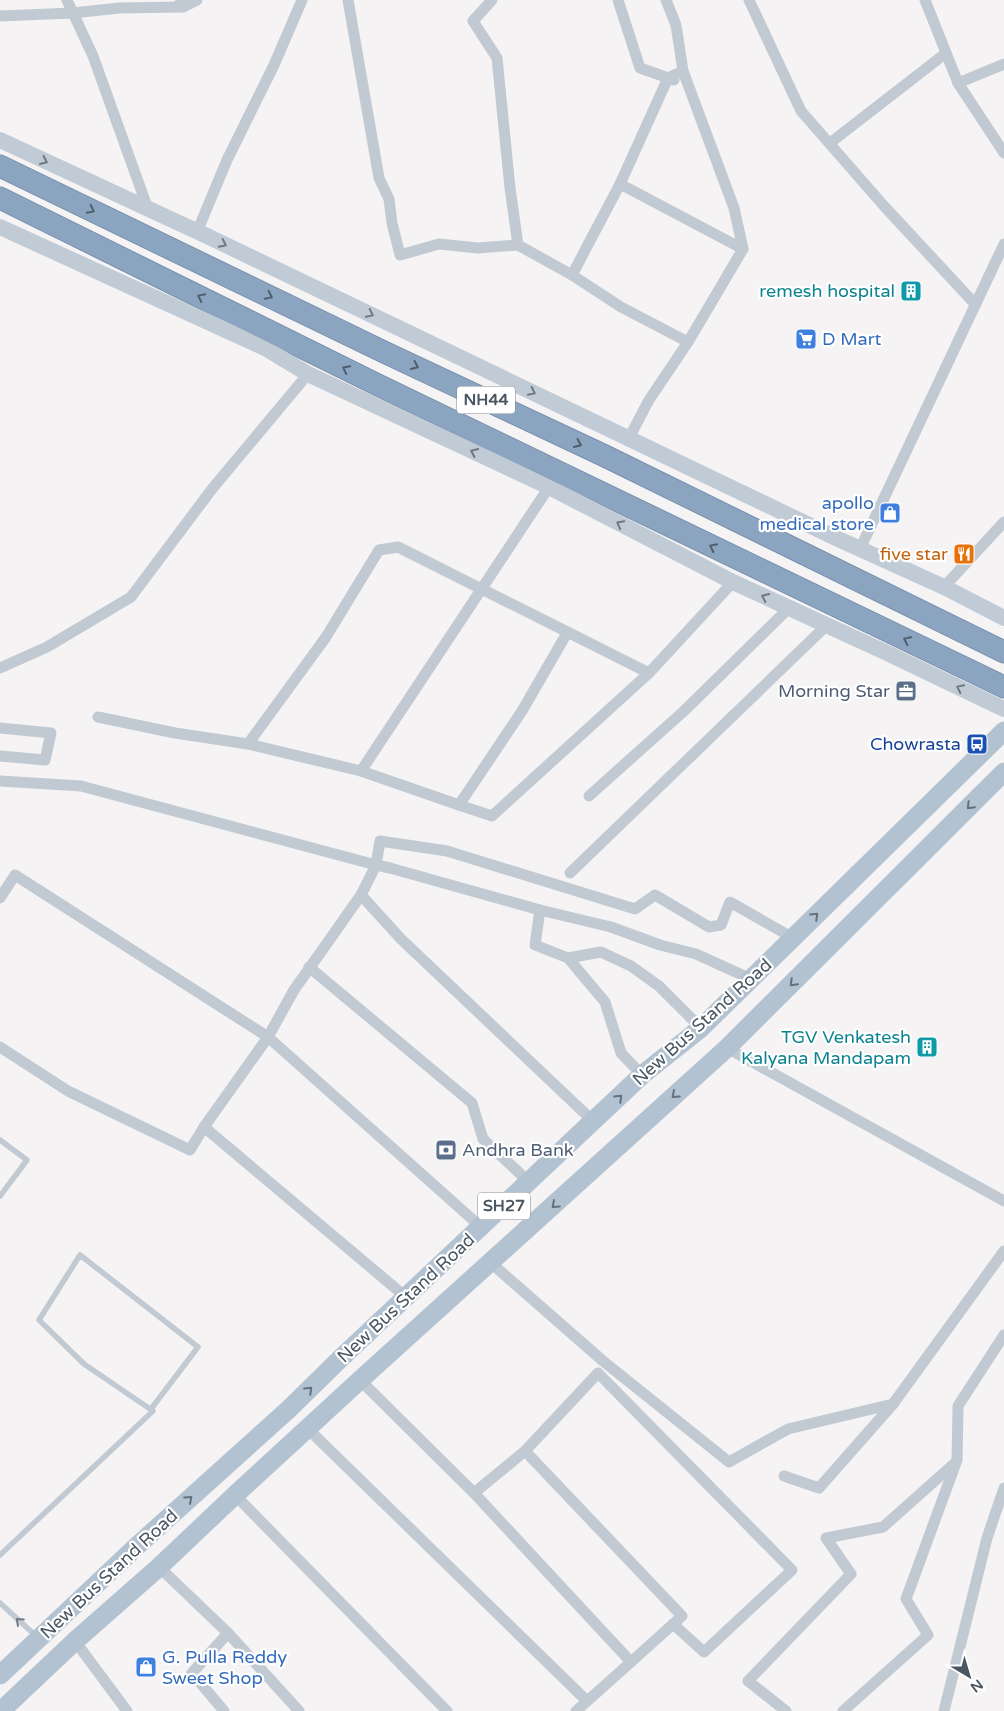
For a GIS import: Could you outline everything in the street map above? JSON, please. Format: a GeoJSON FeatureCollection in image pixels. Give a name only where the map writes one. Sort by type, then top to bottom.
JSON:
{"type":"FeatureCollection","features":[{"type":"Feature","properties":{"kind":"highway","name":"NH44"},"geometry":{"type":"LineString","coordinates":[[0,166],[384,352],[605,456],[1004,652]]}},
{"type":"Feature","properties":{"kind":"highway","name":"NH44"},"geometry":{"type":"LineString","coordinates":[[0,198],[378,384],[1004,687]]}},
{"type":"Feature","properties":{"kind":"main road","name":"New Bus Stand Road"},"geometry":{"type":"LineString","coordinates":[[0,1675],[137,1546],[289,1409],[642,1075],[701,1028],[1004,731]]}},
{"type":"Feature","properties":{"kind":"main road","name":"New Bus Stand Road"},"geometry":{"type":"LineString","coordinates":[[0,1711],[75,1641],[159,1568],[235,1494],[307,1428],[727,1048],[1004,772]]}},
{"type":"Feature","properties":{"kind":"main road"},"geometry":{"type":"LineString","coordinates":[[216,1475],[235,1494]]}},
{"type":"Feature","properties":{"kind":"street"},"geometry":{"type":"LineString","coordinates":[[67,0],[93,56],[148,209]]}},
{"type":"Feature","properties":{"kind":"street"},"geometry":{"type":"LineString","coordinates":[[0,16],[73,14],[119,8],[180,4],[197,0]]}},
{"type":"Feature","properties":{"kind":"street"},"geometry":{"type":"LineString","coordinates":[[198,232],[227,160],[274,65],[302,0]]}},
{"type":"Feature","properties":{"kind":"street"},"geometry":{"type":"LineString","coordinates":[[348,0],[378,178],[389,199],[392,223],[400,255],[439,244],[478,248],[518,245],[572,275],[622,307],[688,342]]}},
{"type":"Feature","properties":{"kind":"street"},"geometry":{"type":"LineString","coordinates":[[492,0],[473,21],[496,58],[518,245]]}},
{"type":"Feature","properties":{"kind":"street"},"geometry":{"type":"LineString","coordinates":[[618,0],[640,68],[688,84]]}},
{"type":"Feature","properties":{"kind":"street"},"geometry":{"type":"LineString","coordinates":[[629,438],[649,400],[688,342],[743,249],[734,208],[683,71],[676,24],[666,0]]}},
{"type":"Feature","properties":{"kind":"street"},"geometry":{"type":"LineString","coordinates":[[749,0],[801,111],[884,206],[976,304]]}},
{"type":"Feature","properties":{"kind":"street"},"geometry":{"type":"LineString","coordinates":[[925,0],[958,83],[1004,153]]}},
{"type":"Feature","properties":{"kind":"street"},"geometry":{"type":"LineString","coordinates":[[830,144],[946,53]]}},
{"type":"Feature","properties":{"kind":"street"},"geometry":{"type":"LineString","coordinates":[[958,83],[1004,64]]}},
{"type":"Feature","properties":{"kind":"street"},"geometry":{"type":"LineString","coordinates":[[572,275],[620,184],[668,78],[683,71]]}},
{"type":"Feature","properties":{"kind":"street"},"geometry":{"type":"LineString","coordinates":[[0,140],[198,232],[860,549],[944,587],[1004,618]]}},
{"type":"Feature","properties":{"kind":"street"},"geometry":{"type":"LineString","coordinates":[[620,184],[743,249]]}},
{"type":"Feature","properties":{"kind":"street"},"geometry":{"type":"LineString","coordinates":[[0,227],[265,348],[308,374],[549,487],[733,582],[1004,709]]}},
{"type":"Feature","properties":{"kind":"street"},"geometry":{"type":"LineString","coordinates":[[860,549],[1004,244]]}},
{"type":"Feature","properties":{"kind":"street"},"geometry":{"type":"LineString","coordinates":[[0,668],[47,647],[131,597],[212,490],[308,374]]}},
{"type":"Feature","properties":{"kind":"street"},"geometry":{"type":"LineString","coordinates":[[361,770],[549,487]]}},
{"type":"Feature","properties":{"kind":"street"},"geometry":{"type":"LineString","coordinates":[[944,587],[1004,522]]}},
{"type":"Feature","properties":{"kind":"street"},"geometry":{"type":"LineString","coordinates":[[248,744],[326,637],[379,550],[398,547],[649,673]]}},
{"type":"Feature","properties":{"kind":"street"},"geometry":{"type":"LineString","coordinates":[[98,717],[248,744],[361,770],[492,816],[649,673],[733,582]]}},
{"type":"Feature","properties":{"kind":"street"},"geometry":{"type":"LineString","coordinates":[[590,796],[684,711],[789,608]]}},
{"type":"Feature","properties":{"kind":"street"},"geometry":{"type":"LineString","coordinates":[[570,873],[827,625]]}},
{"type":"Feature","properties":{"kind":"street"},"geometry":{"type":"LineString","coordinates":[[459,805],[522,711],[567,633]]}},
{"type":"Feature","properties":{"kind":"street"},"geometry":{"type":"LineString","coordinates":[[0,728],[51,733],[44,760],[0,756]]}},
{"type":"Feature","properties":{"kind":"street"},"geometry":{"type":"LineString","coordinates":[[0,781],[82,786],[540,910],[611,927],[660,945],[696,954],[751,979]]}},
{"type":"Feature","properties":{"kind":"street"},"geometry":{"type":"LineString","coordinates":[[0,1047],[68,1091],[190,1150],[268,1037],[294,990],[361,895],[376,865],[380,841],[447,851],[635,909],[655,894],[709,927],[721,925],[730,902],[793,938]]}},
{"type":"Feature","properties":{"kind":"street"},"geometry":{"type":"LineString","coordinates":[[0,898],[15,875],[268,1037],[481,1227]]}},
{"type":"Feature","properties":{"kind":"street"},"geometry":{"type":"LineString","coordinates":[[361,895],[401,939],[594,1122]]}},
{"type":"Feature","properties":{"kind":"street"},"geometry":{"type":"LineString","coordinates":[[540,910],[535,946],[568,958],[605,1002],[621,1053],[642,1075]]}},
{"type":"Feature","properties":{"kind":"street"},"geometry":{"type":"LineString","coordinates":[[568,958],[601,952],[631,966],[659,986],[701,1028]]}},
{"type":"Feature","properties":{"kind":"street"},"geometry":{"type":"LineString","coordinates":[[310,967],[472,1103],[483,1139],[529,1182]]}},
{"type":"Feature","properties":{"kind":"street"},"geometry":{"type":"LineString","coordinates":[[727,1048],[1004,1200]]}},
{"type":"Feature","properties":{"kind":"street"},"geometry":{"type":"LineString","coordinates":[[204,1128],[407,1298]]}},
{"type":"Feature","properties":{"kind":"street"},"geometry":{"type":"LineString","coordinates":[[784,1476],[819,1488],[893,1404],[1004,1251]]}},
{"type":"Feature","properties":{"kind":"street"},"geometry":{"type":"LineString","coordinates":[[491,1263],[602,1361],[729,1462],[788,1429],[893,1404]]}},
{"type":"Feature","properties":{"kind":"street"},"geometry":{"type":"LineString","coordinates":[[843,1711],[928,1635],[906,1598],[957,1460],[958,1406],[1004,1334]]}},
{"type":"Feature","properties":{"kind":"street"},"geometry":{"type":"LineString","coordinates":[[474,1493],[525,1451],[598,1373],[792,1570],[704,1652],[673,1624]]}},
{"type":"Feature","properties":{"kind":"street"},"geometry":{"type":"LineString","coordinates":[[360,1380],[474,1493],[631,1662]]}},
{"type":"Feature","properties":{"kind":"street"},"geometry":{"type":"LineString","coordinates":[[307,1428],[587,1701]]}},
{"type":"Feature","properties":{"kind":"street"},"geometry":{"type":"LineString","coordinates":[[525,1451],[682,1616],[576,1711]]}},
{"type":"Feature","properties":{"kind":"street"},"geometry":{"type":"LineString","coordinates":[[786,1711],[748,1681],[851,1574],[826,1538],[883,1527],[957,1460]]}},
{"type":"Feature","properties":{"kind":"street"},"geometry":{"type":"LineString","coordinates":[[944,1711],[987,1538],[1004,1488]]}},
{"type":"Feature","properties":{"kind":"street"},"geometry":{"type":"LineString","coordinates":[[235,1494],[447,1711]]}},
{"type":"Feature","properties":{"kind":"street"},"geometry":{"type":"LineString","coordinates":[[159,1568],[228,1632],[299,1711]]}},
{"type":"Feature","properties":{"kind":"street"},"geometry":{"type":"LineString","coordinates":[[224,1711],[192,1673],[228,1632]]}},
{"type":"Feature","properties":{"kind":"street"},"geometry":{"type":"LineString","coordinates":[[75,1641],[127,1711]]}},
{"type":"Feature","properties":{"kind":"lane"},"geometry":{"type":"LineString","coordinates":[[0,1140],[27,1160],[0,1196]]}},
{"type":"Feature","properties":{"kind":"lane"},"geometry":{"type":"LineString","coordinates":[[0,1555],[153,1410],[198,1347],[80,1255],[39,1320],[84,1364],[152,1409]]}},
{"type":"Feature","properties":{"kind":"lane"},"geometry":{"type":"LineString","coordinates":[[0,1603],[39,1639]]}},
{"type":"Feature","properties":{"kind":"place","name":"remesh hospital"},"geometry":{"type":"Point","coordinates":[911,291]}},
{"type":"Feature","properties":{"kind":"place","name":"D Mart"},"geometry":{"type":"Point","coordinates":[806,339]}},
{"type":"Feature","properties":{"kind":"place","name":"apollo medical store"},"geometry":{"type":"Point","coordinates":[890,513]}},
{"type":"Feature","properties":{"kind":"place","name":"five star"},"geometry":{"type":"Point","coordinates":[964,554]}},
{"type":"Feature","properties":{"kind":"place","name":"Morning Star"},"geometry":{"type":"Point","coordinates":[906,691]}},
{"type":"Feature","properties":{"kind":"place","name":"Chowrasta"},"geometry":{"type":"Point","coordinates":[977,744]}},
{"type":"Feature","properties":{"kind":"place","name":"TGV Venkatesh Kalyana Mandapam"},"geometry":{"type":"Point","coordinates":[927,1047]}},
{"type":"Feature","properties":{"kind":"place","name":"Andhra Bank"},"geometry":{"type":"Point","coordinates":[446,1150]}},
{"type":"Feature","properties":{"kind":"place","name":"G. Pulla Reddy Sweet Shop"},"geometry":{"type":"Point","coordinates":[146,1667]}}]}
